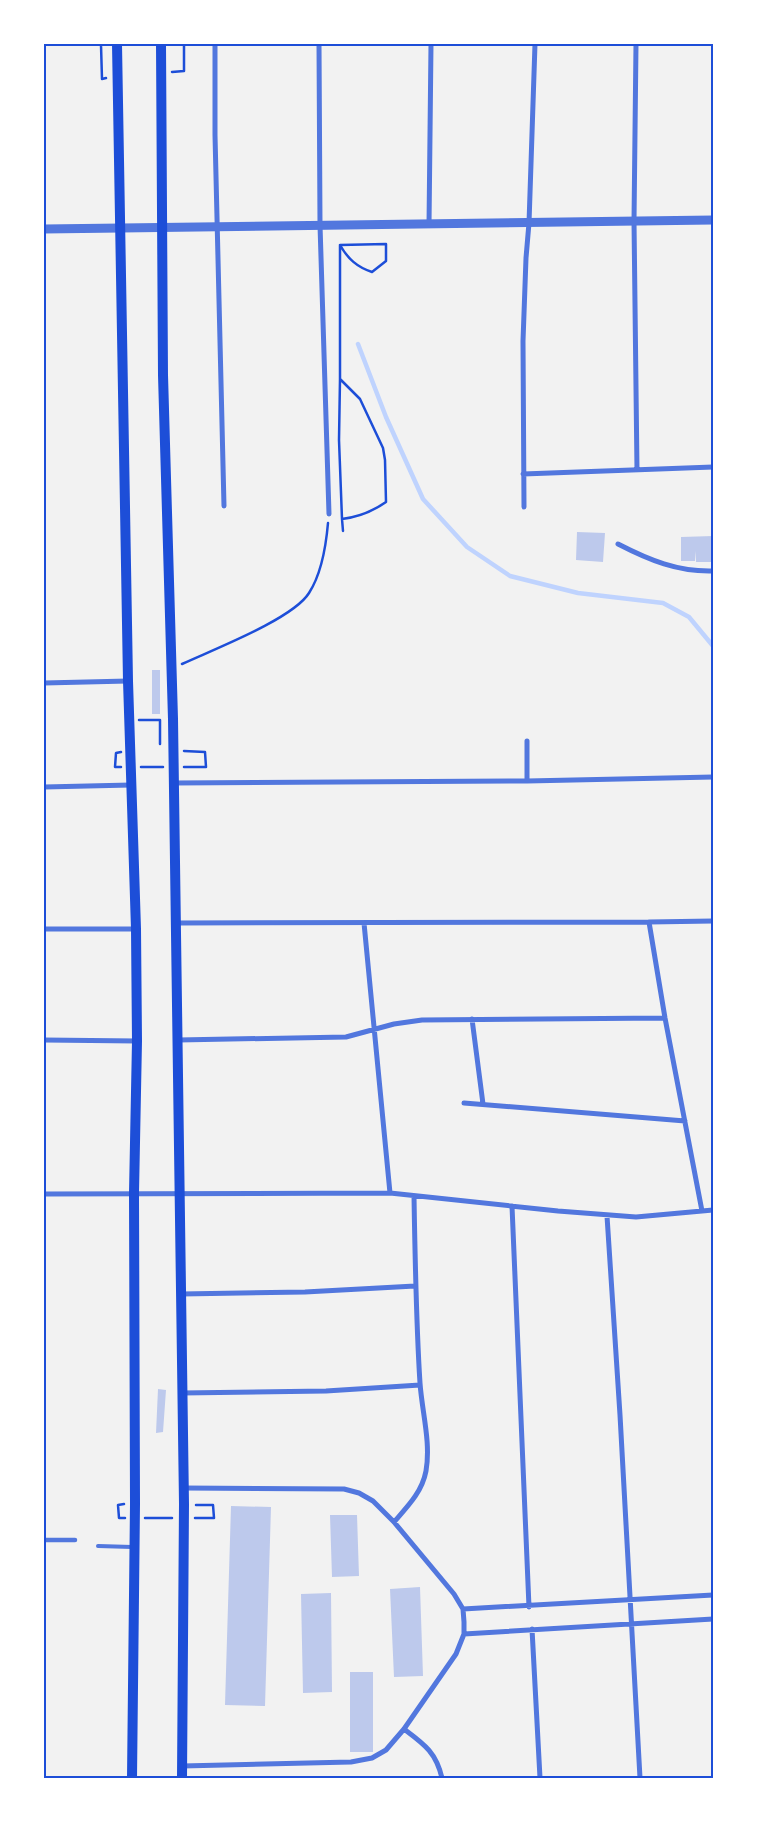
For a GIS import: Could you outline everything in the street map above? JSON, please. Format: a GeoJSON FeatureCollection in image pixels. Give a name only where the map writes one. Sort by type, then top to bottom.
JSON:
{"type":"FeatureCollection","features":[{"type":"Feature","properties":{"kind":"main road"},"geometry":{"type":"LineString","coordinates":[[116,44],[128,681],[136,929],[137,1041],[134,1193],[135,1547],[132,1778]]}},
{"type":"Feature","properties":{"kind":"main road"},"geometry":{"type":"LineString","coordinates":[[161,44],[165,458],[177,922],[184,1488],[182,1778]]}},
{"type":"Feature","properties":{"kind":"street"},"geometry":{"type":"LineString","coordinates":[[215,44],[217,226],[224,506]]}},
{"type":"Feature","properties":{"kind":"street"},"geometry":{"type":"LineString","coordinates":[[319,44],[320,225],[329,514]]}},
{"type":"Feature","properties":{"kind":"street"},"geometry":{"type":"LineString","coordinates":[[428,225],[431,44]]}},
{"type":"Feature","properties":{"kind":"street"},"geometry":{"type":"LineString","coordinates":[[524,507],[522,341],[529,223],[535,44]]}},
{"type":"Feature","properties":{"kind":"street"},"geometry":{"type":"LineString","coordinates":[[636,44],[634,221],[637,470]]}},
{"type":"Feature","properties":{"kind":"street"},"geometry":{"type":"LineString","coordinates":[[44,229],[713,220]]}},
{"type":"Feature","properties":{"kind":"street"},"geometry":{"type":"LineString","coordinates":[[523,474],[713,467]]}},
{"type":"Feature","properties":{"kind":"street"},"geometry":{"type":"LineString","coordinates":[[618,544],[663,564],[685,570],[713,571]]}},
{"type":"Feature","properties":{"kind":"street"},"geometry":{"type":"LineString","coordinates":[[44,683],[128,681]]}},
{"type":"Feature","properties":{"kind":"street"},"geometry":{"type":"LineString","coordinates":[[526,741],[527,781]]}},
{"type":"Feature","properties":{"kind":"street"},"geometry":{"type":"LineString","coordinates":[[174,783],[527,781],[713,777]]}},
{"type":"Feature","properties":{"kind":"street"},"geometry":{"type":"LineString","coordinates":[[44,787],[132,785]]}},
{"type":"Feature","properties":{"kind":"street"},"geometry":{"type":"LineString","coordinates":[[177,922],[713,921]]}},
{"type":"Feature","properties":{"kind":"street"},"geometry":{"type":"LineString","coordinates":[[649,922],[665,1018],[702,1211]]}},
{"type":"Feature","properties":{"kind":"street"},"geometry":{"type":"LineString","coordinates":[[364,923],[390,1193]]}},
{"type":"Feature","properties":{"kind":"street"},"geometry":{"type":"LineString","coordinates":[[44,929],[136,929]]}},
{"type":"Feature","properties":{"kind":"street"},"geometry":{"type":"LineString","coordinates":[[178,1040],[346,1036],[394,1024],[422,1020],[665,1018]]}},
{"type":"Feature","properties":{"kind":"street"},"geometry":{"type":"LineString","coordinates":[[472,1019],[483,1104]]}},
{"type":"Feature","properties":{"kind":"street"},"geometry":{"type":"LineString","coordinates":[[44,1040],[137,1041]]}},
{"type":"Feature","properties":{"kind":"street"},"geometry":{"type":"LineString","coordinates":[[464,1103],[685,1121]]}},
{"type":"Feature","properties":{"kind":"street"},"geometry":{"type":"LineString","coordinates":[[44,1194],[390,1193],[607,1216],[636,1217],[713,1210]]}},
{"type":"Feature","properties":{"kind":"street"},"geometry":{"type":"LineString","coordinates":[[394,1522],[413,1501],[422,1486],[426,1470],[427,1451],[420,1385],[415,1286],[414,1196]]}},
{"type":"Feature","properties":{"kind":"street"},"geometry":{"type":"LineString","coordinates":[[512,1206],[530,1606]]}},
{"type":"Feature","properties":{"kind":"street"},"geometry":{"type":"LineString","coordinates":[[607,1216],[640,1778]]}},
{"type":"Feature","properties":{"kind":"street"},"geometry":{"type":"LineString","coordinates":[[181,1294],[305,1292],[415,1286]]}},
{"type":"Feature","properties":{"kind":"street"},"geometry":{"type":"LineString","coordinates":[[182,1393],[326,1390],[420,1385]]}},
{"type":"Feature","properties":{"kind":"street"},"geometry":{"type":"LineString","coordinates":[[182,1766],[351,1762],[372,1758],[386,1750],[404,1729],[456,1654],[464,1634],[463,1610],[454,1594],[394,1522],[374,1501],[360,1493],[344,1489],[184,1488]]}},
{"type":"Feature","properties":{"kind":"street"},"geometry":{"type":"LineString","coordinates":[[44,1540],[75,1540]]}},
{"type":"Feature","properties":{"kind":"street"},"geometry":{"type":"LineString","coordinates":[[463,1610],[713,1595]]}},
{"type":"Feature","properties":{"kind":"street"},"geometry":{"type":"LineString","coordinates":[[464,1634],[713,1619]]}},
{"type":"Feature","properties":{"kind":"street"},"geometry":{"type":"LineString","coordinates":[[532,1629],[540,1778]]}},
{"type":"Feature","properties":{"kind":"street"},"geometry":{"type":"LineString","coordinates":[[404,1729],[424,1744],[435,1756],[442,1778]]}},
{"type":"Feature","properties":{"kind":"lane"},"geometry":{"type":"LineString","coordinates":[[98,1546],[135,1547]]}},
{"type":"Feature","properties":{"kind":"path"},"geometry":{"type":"LineString","coordinates":[[184,44],[184,71]]}},
{"type":"Feature","properties":{"kind":"path"},"geometry":{"type":"LineString","coordinates":[[101,45],[102,78]]}},
{"type":"Feature","properties":{"kind":"path"},"geometry":{"type":"LineString","coordinates":[[386,244],[386,261],[372,272],[360,268],[349,258],[340,245],[386,244]]}},
{"type":"Feature","properties":{"kind":"path"},"geometry":{"type":"LineString","coordinates":[[340,245],[339,440],[343,531]]}},
{"type":"Feature","properties":{"kind":"path"},"geometry":{"type":"LineString","coordinates":[[340,379],[360,399],[371,422],[382,448],[386,476],[386,502],[370,512],[342,519]]}},
{"type":"Feature","properties":{"kind":"path"},"geometry":{"type":"LineString","coordinates":[[171,669],[281,617],[299,605],[309,594],[317,577],[329,514]]}},
{"type":"Feature","properties":{"kind":"path"},"geometry":{"type":"LineString","coordinates":[[130,720],[160,720]]}},
{"type":"Feature","properties":{"kind":"path"},"geometry":{"type":"LineString","coordinates":[[173,750],[206,752],[206,767]]}},
{"type":"Feature","properties":{"kind":"path"},"geometry":{"type":"LineString","coordinates":[[115,767],[116,753]]}},
{"type":"Feature","properties":{"kind":"path"},"geometry":{"type":"LineString","coordinates":[[118,1504],[119,1518],[129,1518]]}},
{"type":"Feature","properties":{"kind":"path"},"geometry":{"type":"LineString","coordinates":[[184,1504],[213,1505],[214,1518],[195,1518]]}},
{"type":"Feature","properties":{"kind":"path"},"geometry":{"type":"LineString","coordinates":[[138,1518],[176,1518]]}},
{"type":"Feature","properties":{"kind":"building"},"geometry":{"type":"Polygon","coordinates":[[[577,532],[605,533],[603,562],[576,560],[577,532]]]}},
{"type":"Feature","properties":{"kind":"building"},"geometry":{"type":"Polygon","coordinates":[[[713,536],[713,562],[696,562],[696,551],[695,561],[681,561],[681,537],[713,536]]]}},
{"type":"Feature","properties":{"kind":"building"},"geometry":{"type":"Polygon","coordinates":[[[152,670],[160,670],[160,714],[152,714],[152,670]]]}},
{"type":"Feature","properties":{"kind":"building"},"geometry":{"type":"Polygon","coordinates":[[[158,1389],[166,1390],[163,1432],[156,1433],[158,1389]]]}},
{"type":"Feature","properties":{"kind":"building"},"geometry":{"type":"Polygon","coordinates":[[[231,1506],[271,1507],[265,1706],[225,1705],[231,1506]]]}},
{"type":"Feature","properties":{"kind":"building"},"geometry":{"type":"Polygon","coordinates":[[[330,1515],[357,1515],[359,1576],[332,1577],[330,1515]]]}},
{"type":"Feature","properties":{"kind":"building"},"geometry":{"type":"Polygon","coordinates":[[[420,1587],[423,1676],[394,1677],[390,1589],[420,1587]]]}},
{"type":"Feature","properties":{"kind":"building"},"geometry":{"type":"Polygon","coordinates":[[[331,1593],[332,1692],[303,1693],[301,1594],[331,1593]]]}},
{"type":"Feature","properties":{"kind":"building"},"geometry":{"type":"Polygon","coordinates":[[[350,1672],[373,1672],[373,1752],[350,1752],[350,1672]]]}},
{"type":"Feature","properties":{"kind":"waterway"},"geometry":{"type":"LineString","coordinates":[[358,344],[386,417],[423,499],[467,547],[510,576],[578,593],[663,603],[689,617],[713,646]]}}]}
